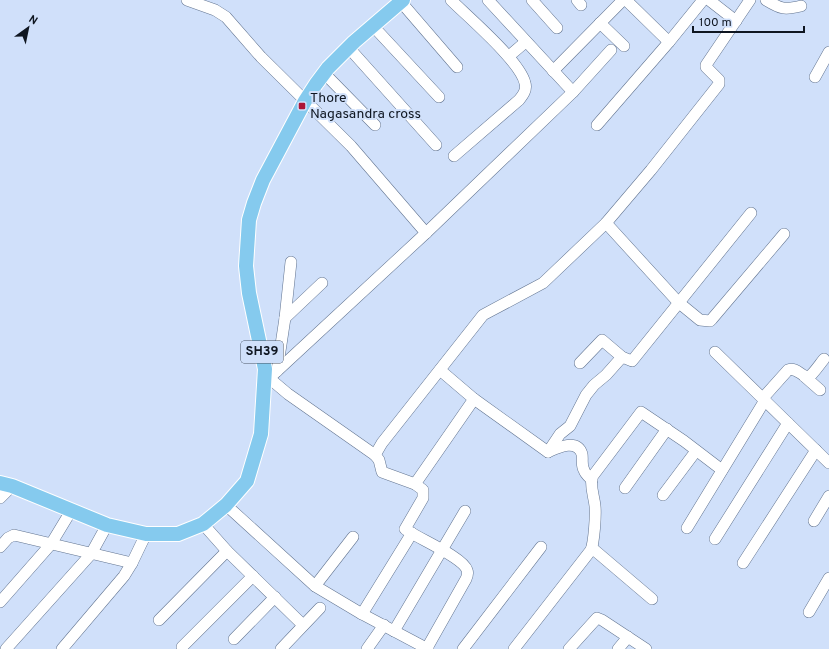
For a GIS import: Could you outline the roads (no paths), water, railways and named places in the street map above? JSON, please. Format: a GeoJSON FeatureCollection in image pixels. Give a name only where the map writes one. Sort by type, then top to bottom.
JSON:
{"type":"FeatureCollection","features":[{"type":"Feature","properties":{"kind":"main road","name":"SH39"},"geometry":{"type":"LineString","coordinates":[[6,485],[107,525],[146,534],[178,534],[203,524],[226,505],[247,481],[261,434],[270,377],[265,368],[249,293],[246,266],[249,220],[254,203],[263,180],[304,100],[324,73],[349,48],[402,1]]}},
{"type":"Feature","properties":{"kind":"street"},"geometry":{"type":"LineString","coordinates":[[187,0],[222,13],[261,57],[351,146],[426,234]]}},
{"type":"Feature","properties":{"kind":"street"},"geometry":{"type":"LineString","coordinates":[[450,0],[509,56],[526,84],[524,93],[519,100],[454,156]]}},
{"type":"Feature","properties":{"kind":"street"},"geometry":{"type":"LineString","coordinates":[[488,0],[573,92]]}},
{"type":"Feature","properties":{"kind":"street"},"geometry":{"type":"LineString","coordinates":[[532,0],[557,28]]}},
{"type":"Feature","properties":{"kind":"street"},"geometry":{"type":"LineString","coordinates":[[553,70],[625,0],[669,42]]}},
{"type":"Feature","properties":{"kind":"street"},"geometry":{"type":"LineString","coordinates":[[597,125],[669,42],[703,0]]}},
{"type":"Feature","properties":{"kind":"street"},"geometry":{"type":"LineString","coordinates":[[709,0],[736,21]]}},
{"type":"Feature","properties":{"kind":"street"},"geometry":{"type":"LineString","coordinates":[[375,455],[382,442],[483,315],[543,283],[606,223],[651,170],[719,84],[719,80],[706,67],[706,65],[750,0]]}},
{"type":"Feature","properties":{"kind":"street"},"geometry":{"type":"LineString","coordinates":[[766,0],[786,9],[801,6]]}},
{"type":"Feature","properties":{"kind":"street"},"geometry":{"type":"LineString","coordinates":[[402,1],[457,67]]}},
{"type":"Feature","properties":{"kind":"street"},"geometry":{"type":"LineString","coordinates":[[600,24],[624,46]]}},
{"type":"Feature","properties":{"kind":"street"},"geometry":{"type":"LineString","coordinates":[[373,26],[439,97]]}},
{"type":"Feature","properties":{"kind":"street"},"geometry":{"type":"LineString","coordinates":[[509,56],[522,45]]}},
{"type":"Feature","properties":{"kind":"street"},"geometry":{"type":"LineString","coordinates":[[349,48],[436,145]]}},
{"type":"Feature","properties":{"kind":"street"},"geometry":{"type":"LineString","coordinates":[[270,377],[426,234],[573,92],[611,50]]}},
{"type":"Feature","properties":{"kind":"street"},"geometry":{"type":"LineString","coordinates":[[815,77],[829,52]]}},
{"type":"Feature","properties":{"kind":"street"},"geometry":{"type":"LineString","coordinates":[[324,73],[374,125]]}},
{"type":"Feature","properties":{"kind":"street"},"geometry":{"type":"LineString","coordinates":[[580,363],[602,340],[622,357],[632,361],[751,213]]}},
{"type":"Feature","properties":{"kind":"street"},"geometry":{"type":"LineString","coordinates":[[606,223],[678,302],[700,320],[710,321],[784,234]]}},
{"type":"Feature","properties":{"kind":"street"},"geometry":{"type":"LineString","coordinates":[[270,377],[285,318],[291,262]]}},
{"type":"Feature","properties":{"kind":"street"},"geometry":{"type":"LineString","coordinates":[[285,318],[322,283]]}},
{"type":"Feature","properties":{"kind":"street"},"geometry":{"type":"LineString","coordinates":[[715,352],[829,463]]}},
{"type":"Feature","properties":{"kind":"street"},"geometry":{"type":"LineString","coordinates":[[548,452],[560,434],[570,426],[586,395],[594,384],[606,375],[622,357]]}},
{"type":"Feature","properties":{"kind":"street"},"geometry":{"type":"LineString","coordinates":[[804,376],[811,375],[824,359]]}},
{"type":"Feature","properties":{"kind":"street"},"geometry":{"type":"LineString","coordinates":[[440,370],[474,399],[548,452]]}},
{"type":"Feature","properties":{"kind":"street"},"geometry":{"type":"LineString","coordinates":[[687,528],[764,399],[788,370],[796,370],[820,390]]}},
{"type":"Feature","properties":{"kind":"street"},"geometry":{"type":"LineString","coordinates":[[226,505],[315,586],[423,648],[466,580],[467,569],[463,564],[443,550],[407,531],[405,528],[423,498],[424,493],[421,487],[382,472],[379,460],[375,455],[294,398],[270,377]]}},
{"type":"Feature","properties":{"kind":"street"},"geometry":{"type":"LineString","coordinates":[[415,484],[474,399]]}},
{"type":"Feature","properties":{"kind":"street"},"geometry":{"type":"LineString","coordinates":[[514,649],[592,548],[595,508],[591,487],[592,477],[641,412],[667,429],[722,470]]}},
{"type":"Feature","properties":{"kind":"street"},"geometry":{"type":"LineString","coordinates":[[716,539],[788,423]]}},
{"type":"Feature","properties":{"kind":"street"},"geometry":{"type":"LineString","coordinates":[[626,488],[667,429]]}},
{"type":"Feature","properties":{"kind":"street"},"geometry":{"type":"LineString","coordinates":[[548,452],[563,445],[571,445],[578,448],[582,454],[581,462],[584,471],[592,480]]}},
{"type":"Feature","properties":{"kind":"street"},"geometry":{"type":"LineString","coordinates":[[663,495],[696,450]]}},
{"type":"Feature","properties":{"kind":"street"},"geometry":{"type":"LineString","coordinates":[[743,563],[816,450]]}},
{"type":"Feature","properties":{"kind":"street"},"geometry":{"type":"LineString","coordinates":[[0,498],[6,485]]}},
{"type":"Feature","properties":{"kind":"street"},"geometry":{"type":"LineString","coordinates":[[814,521],[829,496]]}},
{"type":"Feature","properties":{"kind":"street"},"geometry":{"type":"LineString","coordinates":[[0,602],[51,544],[71,511]]}},
{"type":"Feature","properties":{"kind":"street"},"geometry":{"type":"LineString","coordinates":[[367,649],[389,628],[443,550],[465,511]]}},
{"type":"Feature","properties":{"kind":"street"},"geometry":{"type":"LineString","coordinates":[[203,524],[227,551],[303,625]]}},
{"type":"Feature","properties":{"kind":"street"},"geometry":{"type":"LineString","coordinates":[[6,649],[91,554],[107,525]]}},
{"type":"Feature","properties":{"kind":"street"},"geometry":{"type":"LineString","coordinates":[[362,614],[412,533]]}},
{"type":"Feature","properties":{"kind":"street"},"geometry":{"type":"LineString","coordinates":[[62,649],[124,576],[146,534]]}},
{"type":"Feature","properties":{"kind":"street"},"geometry":{"type":"LineString","coordinates":[[0,547],[14,535],[132,563]]}},
{"type":"Feature","properties":{"kind":"street"},"geometry":{"type":"LineString","coordinates":[[315,586],[353,537]]}},
{"type":"Feature","properties":{"kind":"street"},"geometry":{"type":"LineString","coordinates":[[463,649],[541,547]]}},
{"type":"Feature","properties":{"kind":"street"},"geometry":{"type":"LineString","coordinates":[[592,548],[652,599]]}},
{"type":"Feature","properties":{"kind":"street"},"geometry":{"type":"LineString","coordinates":[[159,620],[227,551]]}},
{"type":"Feature","properties":{"kind":"street"},"geometry":{"type":"LineString","coordinates":[[182,647],[253,576]]}},
{"type":"Feature","properties":{"kind":"street"},"geometry":{"type":"LineString","coordinates":[[808,612],[829,578]]}},
{"type":"Feature","properties":{"kind":"street"},"geometry":{"type":"LineString","coordinates":[[234,639],[275,597]]}},
{"type":"Feature","properties":{"kind":"street"},"geometry":{"type":"LineString","coordinates":[[281,649],[320,608]]}},
{"type":"Feature","properties":{"kind":"street"},"geometry":{"type":"LineString","coordinates":[[569,649],[597,618],[646,649]]}},
{"type":"Feature","properties":{"kind":"street"},"geometry":{"type":"LineString","coordinates":[[618,649],[628,637]]}},
{"type":"Feature","properties":{"kind":"place","name":"Thore Nagasandra cross"},"geometry":{"type":"Point","coordinates":[302,106]}}]}
